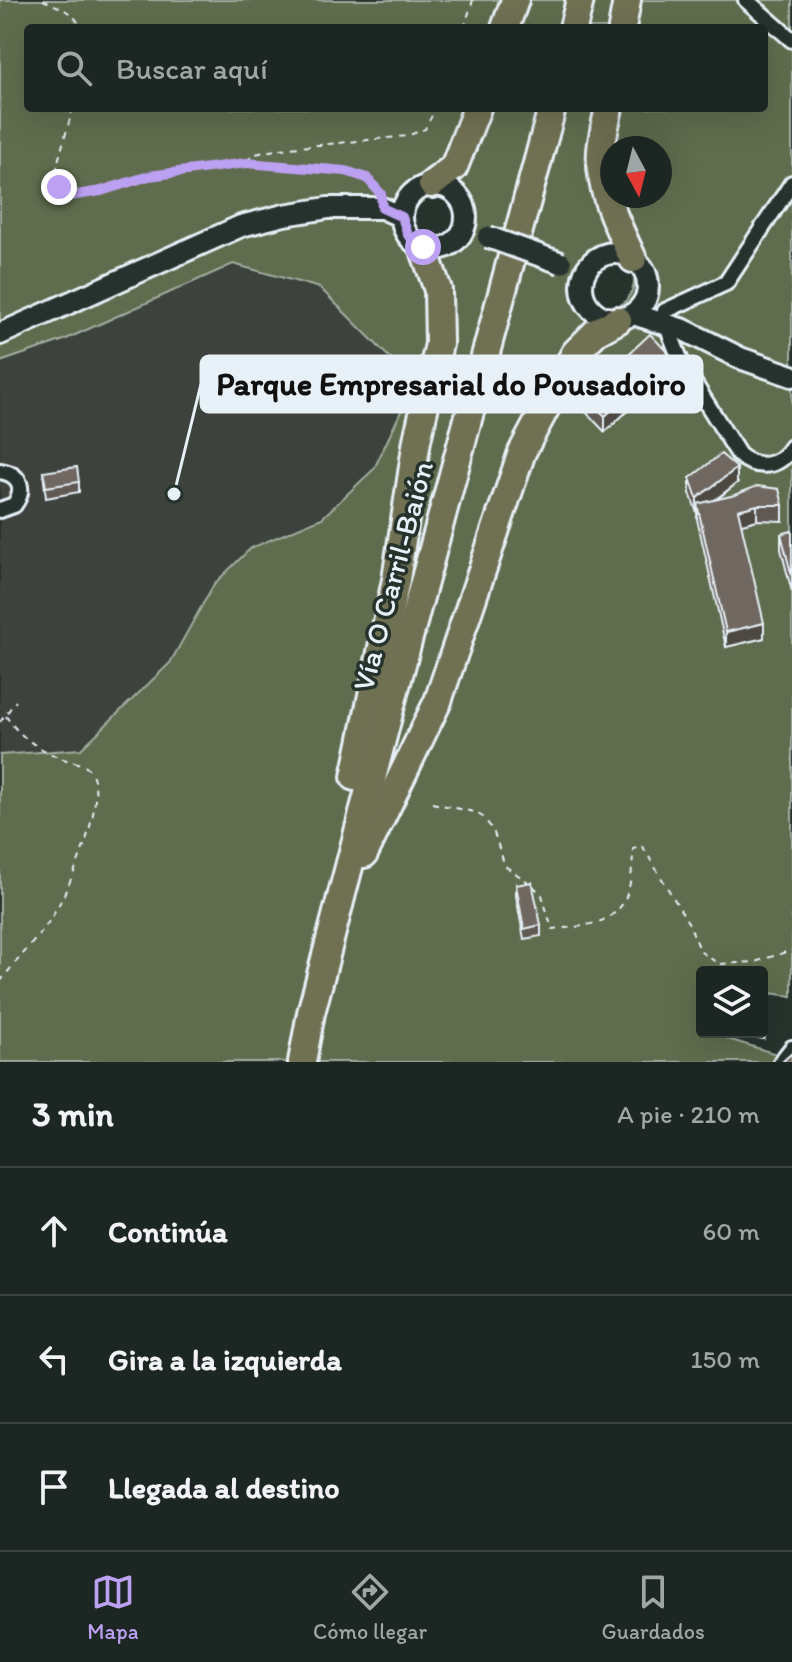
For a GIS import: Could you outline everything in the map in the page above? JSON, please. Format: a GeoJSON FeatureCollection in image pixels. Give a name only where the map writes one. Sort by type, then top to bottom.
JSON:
{"type":"FeatureCollection","features":[{"type":"Feature","properties":{"kind":"highway"},"geometry":{"type":"LineString","coordinates":[[506,24],[515,0]]}},
{"type":"Feature","properties":{"kind":"highway"},"geometry":{"type":"LineString","coordinates":[[574,24],[580,0]]}},
{"type":"Feature","properties":{"kind":"highway"},"geometry":{"type":"LineString","coordinates":[[623,24],[627,0]]}},
{"type":"Feature","properties":{"kind":"highway"},"geometry":{"type":"LineString","coordinates":[[432,184],[454,167],[475,112]]}},
{"type":"Feature","properties":{"kind":"highway","name":"Vía O Carril-Baión"},"geometry":{"type":"LineString","coordinates":[[302,1062],[311,1013],[392,701],[551,112]]}},
{"type":"Feature","properties":{"kind":"highway"},"geometry":{"type":"LineString","coordinates":[[608,112],[601,153],[605,189],[633,259]]}},
{"type":"Feature","properties":{"kind":"highway"},"geometry":{"type":"LineString","coordinates":[[311,1013],[331,891],[396,580],[417,440],[439,344],[438,290],[423,247]]}},
{"type":"Feature","properties":{"kind":"highway"},"geometry":{"type":"LineString","coordinates":[[311,1013],[360,864],[438,701],[522,452],[575,353],[596,332],[626,317]]}},
{"type":"Feature","properties":{"kind":"main road"},"geometry":{"type":"LineString","coordinates":[[432,184],[442,185],[458,195],[466,211],[464,230],[459,238],[442,248],[423,247],[408,235],[402,217],[403,207],[414,191],[432,184]]}},
{"type":"Feature","properties":{"kind":"main road"},"geometry":{"type":"LineString","coordinates":[[0,334],[241,226],[328,208],[382,208],[402,217]]}},
{"type":"Feature","properties":{"kind":"main road"},"geometry":{"type":"LineString","coordinates":[[464,230],[585,271]]}},
{"type":"Feature","properties":{"kind":"main road"},"geometry":{"type":"LineString","coordinates":[[626,317],[647,296],[646,275],[633,259],[612,253],[601,256],[585,271],[581,291],[590,309],[608,319],[626,317],[672,322],[740,358],[792,376]]}},
{"type":"Feature","properties":{"kind":"main road"},"geometry":{"type":"LineString","coordinates":[[648,285],[672,322]]}},
{"type":"Feature","properties":{"kind":"street"},"geometry":{"type":"LineString","coordinates":[[746,0],[792,40]]}},
{"type":"Feature","properties":{"kind":"street"},"geometry":{"type":"LineString","coordinates":[[791,451],[774,464],[761,466],[748,463],[739,455],[682,364],[672,322],[726,283],[792,183]]}},
{"type":"Feature","properties":{"kind":"street"},"geometry":{"type":"LineString","coordinates":[[0,471],[14,476],[21,486],[21,493],[14,505],[0,510]]}},
{"type":"Feature","properties":{"kind":"street"},"geometry":{"type":"LineString","coordinates":[[781,1062],[792,1048]]}},
{"type":"Feature","properties":{"kind":"path"},"geometry":{"type":"LineString","coordinates":[[43,0],[67,11],[80,24]]}},
{"type":"Feature","properties":{"kind":"path"},"geometry":{"type":"LineString","coordinates":[[465,24],[473,0]]}},
{"type":"Feature","properties":{"kind":"path"},"geometry":{"type":"LineString","coordinates":[[72,112],[57,165],[59,187],[70,196],[101,191],[149,176],[246,163],[346,171],[367,178],[381,194],[382,208]]}},
{"type":"Feature","properties":{"kind":"path"},"geometry":{"type":"LineString","coordinates":[[246,163],[255,154],[280,149],[407,136],[425,129],[434,112]]}},
{"type":"Feature","properties":{"kind":"path"},"geometry":{"type":"LineString","coordinates":[[0,722],[16,701]]}},
{"type":"Feature","properties":{"kind":"path"},"geometry":{"type":"LineString","coordinates":[[0,982],[44,928],[69,887],[89,829],[95,798],[94,777],[85,766],[47,753],[17,734],[6,716]]}},
{"type":"Feature","properties":{"kind":"path"},"geometry":{"type":"LineString","coordinates":[[432,803],[457,807],[483,817],[493,830],[505,866],[542,895],[552,929],[599,924],[615,914],[627,896],[633,849],[643,847],[652,857],[701,952],[719,964],[755,962],[792,950]]}},
{"type":"Feature","properties":{"kind":"shaded area"},"geometry":{"type":"Polygon","coordinates":[[[233,264],[320,288],[402,370],[405,402],[374,469],[322,518],[251,548],[214,584],[170,663],[81,749],[0,755],[0,362],[64,340],[233,264]]]}},
{"type":"Feature","properties":{"kind":"green space"},"geometry":{"type":"Polygon","coordinates":[[[0,0],[792,0],[792,996],[768,993],[768,966],[696,966],[696,1038],[728,1038],[780,1055],[776,1062],[0,1062],[0,755],[81,749],[170,663],[214,584],[251,548],[322,518],[374,469],[405,403],[393,387],[402,370],[320,288],[233,264],[64,340],[0,362],[0,0]],[[438,196],[421,202],[413,219],[419,235],[429,242],[440,241],[450,234],[457,225],[459,214],[453,204],[438,196]],[[607,262],[592,274],[590,292],[601,305],[613,308],[623,303],[630,294],[634,282],[632,272],[624,264],[607,262]]]}},
{"type":"Feature","properties":{"kind":"building"},"geometry":{"type":"Polygon","coordinates":[[[650,334],[670,355],[605,416],[585,395],[650,334]]]}},
{"type":"Feature","properties":{"kind":"building"},"geometry":{"type":"Polygon","coordinates":[[[721,454],[737,468],[697,498],[690,478],[721,454]]]}},
{"type":"Feature","properties":{"kind":"building"},"geometry":{"type":"Polygon","coordinates":[[[77,467],[79,482],[46,487],[43,472],[77,467]]]}},
{"type":"Feature","properties":{"kind":"building"},"geometry":{"type":"Polygon","coordinates":[[[757,486],[779,489],[783,505],[757,505],[738,510],[764,623],[726,632],[697,504],[757,486]]]}},
{"type":"Feature","properties":{"kind":"building"},"geometry":{"type":"Polygon","coordinates":[[[792,531],[792,577],[781,534],[792,531]]]}},
{"type":"Feature","properties":{"kind":"building"},"geometry":{"type":"Polygon","coordinates":[[[532,882],[541,925],[524,929],[516,885],[532,882]]]}},
{"type":"Feature","properties":{"kind":"building"},"geometry":{"type":"Polygon","coordinates":[[[792,1053],[792,1062],[783,1062],[783,1061],[792,1053]]]}},
{"type":"Feature","properties":{"kind":"place","name":"Parque Empresarial do Pousadoiro"},"geometry":{"type":"Point","coordinates":[174,494]}},
{"type":"Feature","properties":{"kind":"route"},"geometry":{"type":"LineString","coordinates":[[59,187],[70,196],[101,191],[149,176],[246,163],[346,171],[367,178],[381,194],[382,208],[402,217],[408,235],[414,243],[423,247]]}}]}
